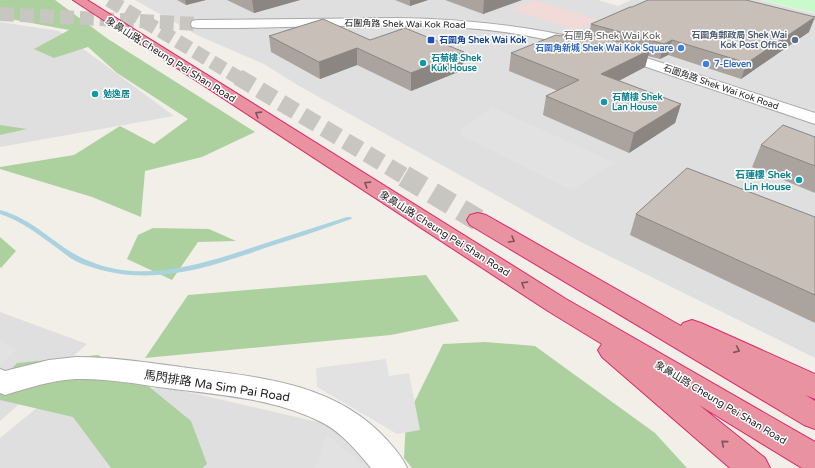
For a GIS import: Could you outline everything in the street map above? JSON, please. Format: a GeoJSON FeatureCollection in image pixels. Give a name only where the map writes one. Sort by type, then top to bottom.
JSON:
{"type":"FeatureCollection","features":[{"type":"Feature","properties":{"kind":"highway","name":"象鼻山路 Cheung Pei Shan Road"},"geometry":{"type":"LineString","coordinates":[[79,0],[557,304],[815,459]]}},
{"type":"Feature","properties":{"kind":"highway"},"geometry":{"type":"LineString","coordinates":[[478,220],[587,282],[815,416]]}},
{"type":"Feature","properties":{"kind":"highway"},"geometry":{"type":"LineString","coordinates":[[587,282],[771,365],[815,387]]}},
{"type":"Feature","properties":{"kind":"highway"},"geometry":{"type":"LineString","coordinates":[[557,304],[754,468]]}},
{"type":"Feature","properties":{"kind":"street","name":"石圍角路 Shek Wai Kok Road"},"geometry":{"type":"LineString","coordinates":[[197,24],[262,25],[412,22],[465,24],[505,28],[557,37],[601,48],[645,61],[815,119]]}},
{"type":"Feature","properties":{"kind":"street","name":"馬閃排路 Ma Sim Pai Road"},"geometry":{"type":"LineString","coordinates":[[0,381],[4,383],[44,373],[75,368],[114,369],[224,384],[293,398],[317,406],[349,423],[367,440],[391,468]]}},
{"type":"Feature","properties":{"kind":"shaded area"},"geometry":{"type":"Polygon","coordinates":[[[135,0],[598,0],[618,6],[631,0],[759,0],[815,14],[815,358],[579,241],[299,86],[264,64],[199,36],[135,0]]]}},
{"type":"Feature","properties":{"kind":"shaded area"},"geometry":{"type":"Polygon","coordinates":[[[534,0],[598,20],[575,30],[511,9],[534,0]]]}},
{"type":"Feature","properties":{"kind":"shaded area"},"geometry":{"type":"Polygon","coordinates":[[[0,22],[59,31],[174,116],[0,147],[0,22]]]}},
{"type":"Feature","properties":{"kind":"shaded area"},"geometry":{"type":"Polygon","coordinates":[[[492,107],[615,163],[571,190],[462,136],[460,130],[492,107]]]}},
{"type":"Feature","properties":{"kind":"shaded area"},"geometry":{"type":"Polygon","coordinates":[[[0,312],[87,344],[0,421],[0,312]]]}},
{"type":"Feature","properties":{"kind":"shaded area"},"geometry":{"type":"Polygon","coordinates":[[[0,341],[18,350],[0,364],[0,341]]]}},
{"type":"Feature","properties":{"kind":"shaded area"},"geometry":{"type":"Polygon","coordinates":[[[386,359],[389,376],[409,373],[420,430],[397,434],[317,387],[316,368],[386,359]]]}},
{"type":"Feature","properties":{"kind":"shaded area"},"geometry":{"type":"Polygon","coordinates":[[[166,387],[331,425],[377,468],[0,468],[0,438],[49,398],[166,387]]]}},
{"type":"Feature","properties":{"kind":"shaded area"},"geometry":{"type":"Polygon","coordinates":[[[326,434],[365,468],[313,468],[317,464],[326,434]]]}},
{"type":"Feature","properties":{"kind":"green space"},"geometry":{"type":"Polygon","coordinates":[[[0,0],[55,0],[108,39],[255,132],[202,157],[145,171],[141,217],[92,197],[0,169],[0,167],[74,155],[120,126],[154,144],[188,119],[117,73],[88,47],[54,58],[34,49],[69,30],[10,19],[0,12],[0,0]]]}},
{"type":"Feature","properties":{"kind":"green space"},"geometry":{"type":"Polygon","coordinates":[[[761,0],[815,0],[815,13],[761,0]]]}},
{"type":"Feature","properties":{"kind":"green space"},"geometry":{"type":"Polygon","coordinates":[[[0,125],[27,129],[0,135],[0,125]]]}},
{"type":"Feature","properties":{"kind":"green space"},"geometry":{"type":"Polygon","coordinates":[[[153,228],[209,229],[236,241],[198,242],[172,280],[127,259],[138,235],[153,228]]]}},
{"type":"Feature","properties":{"kind":"green space"},"geometry":{"type":"Polygon","coordinates":[[[0,237],[16,251],[1,268],[0,267],[0,237]]]}},
{"type":"Feature","properties":{"kind":"green space"},"geometry":{"type":"Polygon","coordinates":[[[426,275],[459,321],[391,335],[145,358],[188,295],[426,275]]]}},
{"type":"Feature","properties":{"kind":"green space"},"geometry":{"type":"Polygon","coordinates":[[[485,342],[535,346],[655,433],[687,468],[412,468],[404,458],[406,419],[443,344],[485,342]]]}},
{"type":"Feature","properties":{"kind":"green space"},"geometry":{"type":"Polygon","coordinates":[[[98,355],[141,380],[191,421],[207,464],[202,468],[111,468],[73,417],[0,400],[0,381],[17,363],[98,355]]]}},
{"type":"Feature","properties":{"kind":"building"},"geometry":{"type":"Polygon","coordinates":[[[648,0],[746,0],[815,17],[747,63],[672,40],[664,44],[591,24],[648,0]]]}},
{"type":"Feature","properties":{"kind":"building"},"geometry":{"type":"Polygon","coordinates":[[[323,19],[370,40],[405,28],[464,52],[411,73],[357,48],[319,62],[269,36],[323,19]]]}},
{"type":"Feature","properties":{"kind":"building"},"geometry":{"type":"Polygon","coordinates":[[[574,30],[650,50],[601,74],[681,104],[634,133],[546,96],[579,80],[511,53],[556,35],[561,36],[574,30]]]}},
{"type":"Feature","properties":{"kind":"building"},"geometry":{"type":"Polygon","coordinates":[[[783,125],[815,137],[815,166],[761,145],[783,125]]]}},
{"type":"Feature","properties":{"kind":"building"},"geometry":{"type":"Polygon","coordinates":[[[687,168],[815,217],[815,295],[636,214],[687,168]]]}},
{"type":"Feature","properties":{"kind":"waterway"},"geometry":{"type":"LineString","coordinates":[[0,212],[11,215],[33,227],[75,257],[86,263],[108,270],[131,274],[153,274],[199,266],[244,253],[349,218]]}},
{"type":"Feature","properties":{"kind":"tunnel"},"geometry":{"type":"LineString","coordinates":[[109,0],[239,78]]}},
{"type":"Feature","properties":{"kind":"tunnel"},"geometry":{"type":"LineString","coordinates":[[0,14],[197,24]]}},
{"type":"Feature","properties":{"kind":"tunnel"},"geometry":{"type":"LineString","coordinates":[[238,77],[406,177]]}},
{"type":"Feature","properties":{"kind":"tunnel"},"geometry":{"type":"LineString","coordinates":[[404,176],[478,220]]}},
{"type":"Feature","properties":{"kind":"place","name":"石圍角 Shek Wai Kok"},"geometry":{"type":"Point","coordinates":[431,40]}},
{"type":"Feature","properties":{"kind":"place","name":"石圍角郵政局 Shek Wai Kok Post Office"},"geometry":{"type":"Point","coordinates":[795,40]}},
{"type":"Feature","properties":{"kind":"place","name":"石圍角新城 Shek Wai Kok Square"},"geometry":{"type":"Point","coordinates":[681,48]}},
{"type":"Feature","properties":{"kind":"place","name":"石菊樓 Shek Kuk House"},"geometry":{"type":"Point","coordinates":[423,63]}},
{"type":"Feature","properties":{"kind":"place","name":"7-Eleven"},"geometry":{"type":"Point","coordinates":[706,64]}},
{"type":"Feature","properties":{"kind":"place","name":"勉逸居"},"geometry":{"type":"Point","coordinates":[95,94]}},
{"type":"Feature","properties":{"kind":"place","name":"石蘭樓 Shek Lan House"},"geometry":{"type":"Point","coordinates":[604,102]}},
{"type":"Feature","properties":{"kind":"place","name":"石蓮樓 Shek Lin House"},"geometry":{"type":"Point","coordinates":[799,180]}},
{"type":"Feature","properties":{"kind":"district","name":"石圍角 Shek Wai Kok"},"geometry":{"type":"Point","coordinates":[612,35]}}]}
